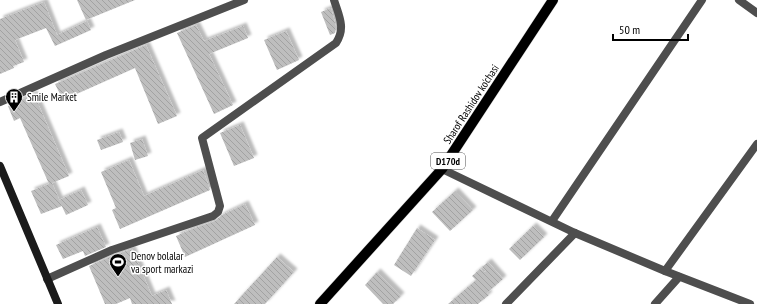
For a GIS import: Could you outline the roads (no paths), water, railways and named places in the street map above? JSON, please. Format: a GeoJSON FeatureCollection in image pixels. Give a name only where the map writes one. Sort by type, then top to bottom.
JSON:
{"type":"FeatureCollection","features":[{"type":"Feature","properties":{"kind":"main road","name":"Sharof Rashidov ko'chasi"},"geometry":{"type":"LineString","coordinates":[[320,304],[442,169],[553,0]]}},
{"type":"Feature","properties":{"kind":"street"},"geometry":{"type":"LineString","coordinates":[[0,102],[106,55],[244,0]]}},
{"type":"Feature","properties":{"kind":"street"},"geometry":{"type":"LineString","coordinates":[[47,279],[112,250],[213,216],[218,212],[220,206],[202,138],[336,43],[342,30],[334,0]]}},
{"type":"Feature","properties":{"kind":"street"},"geometry":{"type":"LineString","coordinates":[[552,221],[702,0]]}},
{"type":"Feature","properties":{"kind":"street"},"geometry":{"type":"LineString","coordinates":[[739,0],[757,13]]}},
{"type":"Feature","properties":{"kind":"street"},"geometry":{"type":"LineString","coordinates":[[665,271],[757,144]]}},
{"type":"Feature","properties":{"kind":"street"},"geometry":{"type":"LineString","coordinates":[[0,166],[3,183],[58,304]]}},
{"type":"Feature","properties":{"kind":"street"},"geometry":{"type":"LineString","coordinates":[[442,169],[575,233],[679,277],[750,304]]}},
{"type":"Feature","properties":{"kind":"street"},"geometry":{"type":"LineString","coordinates":[[506,304],[575,233]]}},
{"type":"Feature","properties":{"kind":"street"},"geometry":{"type":"LineString","coordinates":[[655,304],[679,277]]}},
{"type":"Feature","properties":{"kind":"place","name":"Smile Market"},"geometry":{"type":"Point","coordinates":[14,112]}},
{"type":"Feature","properties":{"kind":"place","name":"Denov bolalar va sport markazi"},"geometry":{"type":"Point","coordinates":[118,277]}}]}
